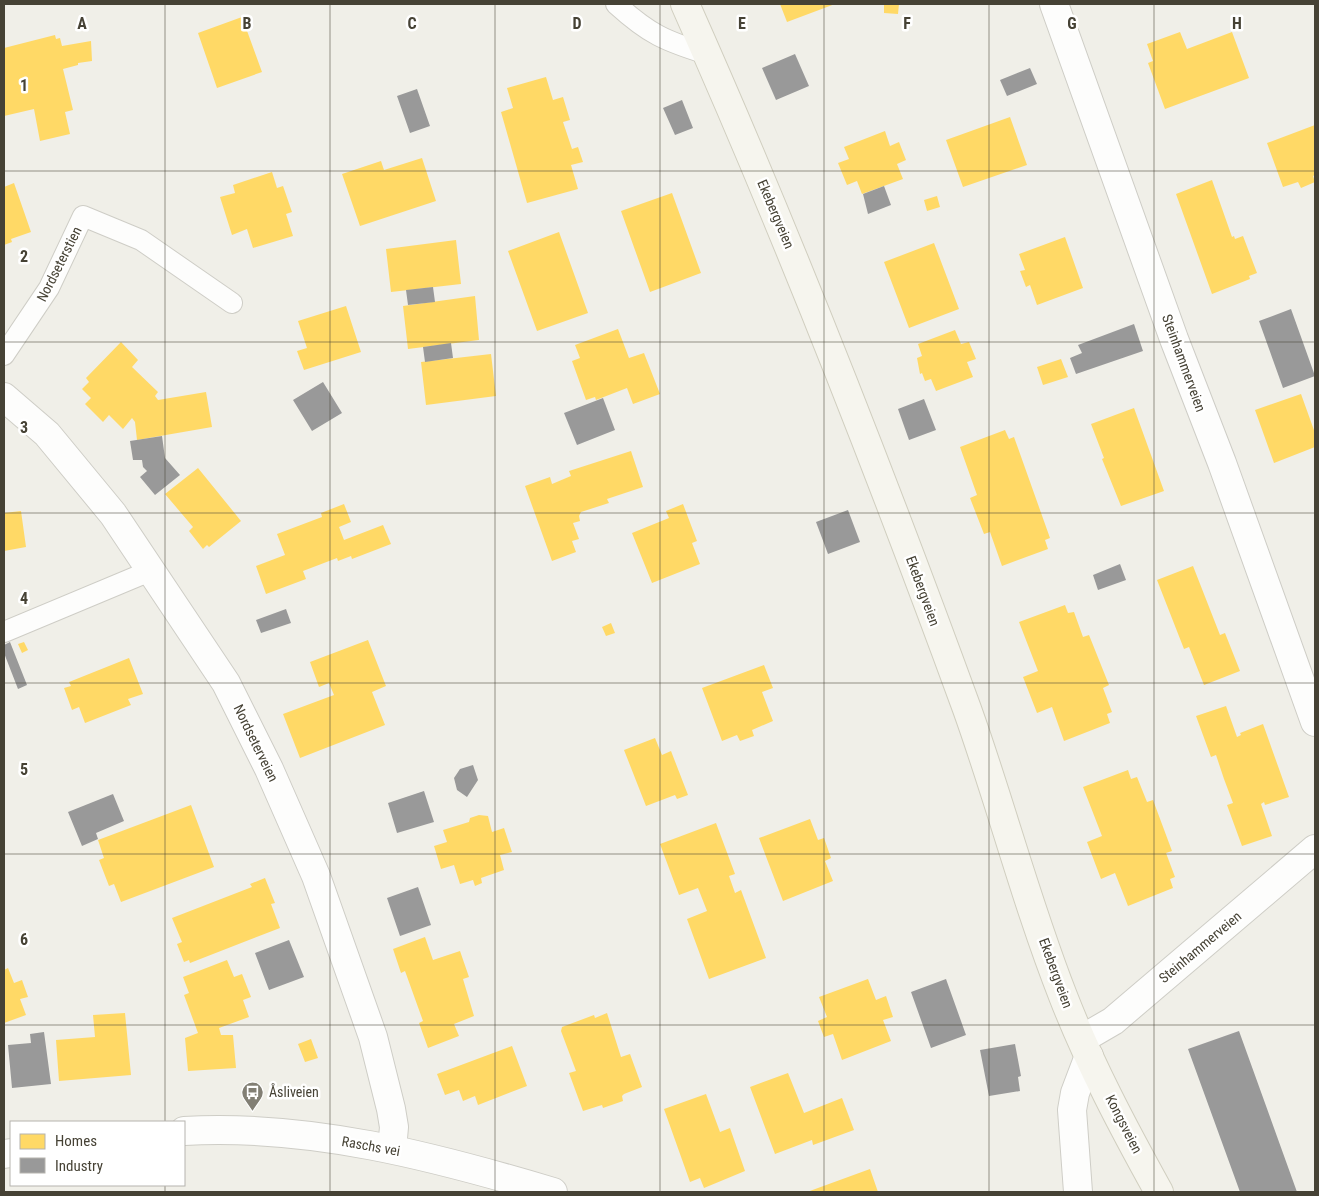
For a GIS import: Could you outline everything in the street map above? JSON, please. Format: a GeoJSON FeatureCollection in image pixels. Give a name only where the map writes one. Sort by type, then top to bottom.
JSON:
{"type":"FeatureCollection","features":[{"type":"Feature","properties":{"kind":"main road","name":"Ekebergveien"},"geometry":{"type":"LineString","coordinates":[[685,4],[806,286],[880,476],[983,753],[1050,961],[1085,1047]]}},
{"type":"Feature","properties":{"kind":"main road","name":"Kongsveien"},"geometry":{"type":"LineString","coordinates":[[1085,1047],[1160,1192]]}},
{"type":"Feature","properties":{"kind":"street","name":"Steinhammerveien"},"geometry":{"type":"LineString","coordinates":[[1054,4],[1174,339],[1315,722]]}},
{"type":"Feature","properties":{"kind":"street","name":"Nordseterveien"},"geometry":{"type":"LineString","coordinates":[[4,397],[47,434],[113,514],[226,683],[269,769],[316,876],[373,1037],[391,1109],[394,1127],[392,1149]]}},
{"type":"Feature","properties":{"kind":"street","name":"Steinhammerveien"},"geometry":{"type":"LineString","coordinates":[[1085,1047],[1315,849]]}},
{"type":"Feature","properties":{"kind":"street"},"geometry":{"type":"LineString","coordinates":[[1078,1192],[1072,1110],[1074,1092],[1085,1047]]}},
{"type":"Feature","properties":{"kind":"street","name":"Raschs vei"},"geometry":{"type":"LineString","coordinates":[[185,1131],[250,1130],[292,1134],[392,1149],[447,1162],[553,1192]]}},
{"type":"Feature","properties":{"kind":"lane"},"geometry":{"type":"LineString","coordinates":[[616,4],[640,26],[670,43],[708,54]]}},
{"type":"Feature","properties":{"kind":"lane","name":"Nordseterstien"},"geometry":{"type":"LineString","coordinates":[[4,355],[49,288],[83,216],[141,240],[232,303]]}},
{"type":"Feature","properties":{"kind":"lane"},"geometry":{"type":"LineString","coordinates":[[4,632],[150,571]]}},
{"type":"Feature","properties":{"kind":"building: Homes"},"geometry":{"type":"Polygon","coordinates":[[[780,4],[835,4],[787,22],[780,4]]]}},
{"type":"Feature","properties":{"kind":"building: Homes"},"geometry":{"type":"Polygon","coordinates":[[[884,4],[899,4],[898,14],[884,13],[884,4]]]}},
{"type":"Feature","properties":{"kind":"building: Homes"},"geometry":{"type":"Polygon","coordinates":[[[242,17],[262,72],[217,88],[198,33],[242,17]]]}},
{"type":"Feature","properties":{"kind":"building: Homes"},"geometry":{"type":"Polygon","coordinates":[[[1180,32],[1187,49],[1232,32],[1249,78],[1165,109],[1148,63],[1153,61],[1147,44],[1180,32]]]}},
{"type":"Feature","properties":{"kind":"building: Homes"},"geometry":{"type":"Polygon","coordinates":[[[55,35],[56,39],[60,38],[62,46],[91,41],[92,61],[78,63],[78,65],[63,69],[73,110],[65,112],[70,134],[40,141],[34,109],[4,116],[4,48],[55,35]]]}},
{"type":"Feature","properties":{"kind":"building: Homes"},"geometry":{"type":"Polygon","coordinates":[[[546,77],[553,100],[563,97],[570,120],[563,122],[572,149],[578,147],[583,162],[571,165],[578,189],[527,203],[501,112],[513,108],[507,88],[546,77]]]}},
{"type":"Feature","properties":{"kind":"building: Homes"},"geometry":{"type":"Polygon","coordinates":[[[1010,117],[1027,165],[963,187],[946,140],[1010,117]]]}},
{"type":"Feature","properties":{"kind":"building: Homes"},"geometry":{"type":"Polygon","coordinates":[[[1315,125],[1315,175],[1313,176],[1315,182],[1301,188],[1298,182],[1283,187],[1267,143],[1315,125]]]}},
{"type":"Feature","properties":{"kind":"building: Homes"},"geometry":{"type":"Polygon","coordinates":[[[885,131],[890,146],[899,142],[906,160],[897,164],[903,179],[862,194],[857,181],[847,185],[838,163],[849,159],[844,147],[885,131]]]}},
{"type":"Feature","properties":{"kind":"building: Homes"},"geometry":{"type":"Polygon","coordinates":[[[422,158],[436,201],[360,226],[342,174],[381,161],[384,170],[422,158]]]}},
{"type":"Feature","properties":{"kind":"building: Homes"},"geometry":{"type":"Polygon","coordinates":[[[272,172],[277,188],[283,186],[292,212],[286,214],[293,236],[253,248],[247,229],[232,235],[220,197],[235,193],[233,185],[272,172]]]}},
{"type":"Feature","properties":{"kind":"building: Homes"},"geometry":{"type":"Polygon","coordinates":[[[1212,180],[1232,237],[1234,236],[1235,239],[1243,236],[1257,273],[1249,276],[1250,279],[1212,294],[1176,194],[1212,180]]]}},
{"type":"Feature","properties":{"kind":"building: Homes"},"geometry":{"type":"Polygon","coordinates":[[[14,183],[31,232],[11,239],[12,242],[4,245],[4,187],[14,183]]]}},
{"type":"Feature","properties":{"kind":"building: Homes"},"geometry":{"type":"Polygon","coordinates":[[[672,193],[701,273],[650,292],[621,211],[672,193]]]}},
{"type":"Feature","properties":{"kind":"building: Homes"},"geometry":{"type":"Polygon","coordinates":[[[937,196],[940,207],[927,211],[924,200],[937,196]]]}},
{"type":"Feature","properties":{"kind":"building: Homes"},"geometry":{"type":"Polygon","coordinates":[[[559,232],[588,313],[537,331],[508,251],[559,232]]]}},
{"type":"Feature","properties":{"kind":"building: Homes"},"geometry":{"type":"Polygon","coordinates":[[[1065,237],[1083,288],[1037,305],[1030,285],[1026,287],[1020,271],[1025,270],[1019,254],[1065,237]]]}},
{"type":"Feature","properties":{"kind":"building: Homes"},"geometry":{"type":"Polygon","coordinates":[[[456,240],[461,284],[391,292],[386,249],[456,240]]]}},
{"type":"Feature","properties":{"kind":"building: Homes"},"geometry":{"type":"Polygon","coordinates":[[[934,243],[959,309],[909,328],[884,262],[934,243]]]}},
{"type":"Feature","properties":{"kind":"building: Homes"},"geometry":{"type":"Polygon","coordinates":[[[475,296],[479,340],[408,349],[403,306],[475,296]]]}},
{"type":"Feature","properties":{"kind":"building: Homes"},"geometry":{"type":"Polygon","coordinates":[[[346,306],[361,352],[304,370],[297,351],[307,348],[298,321],[346,306]]]}},
{"type":"Feature","properties":{"kind":"building: Homes"},"geometry":{"type":"Polygon","coordinates":[[[618,329],[629,358],[644,353],[660,394],[633,404],[627,388],[596,400],[595,397],[586,400],[572,361],[580,358],[575,345],[618,329]]]}},
{"type":"Feature","properties":{"kind":"building: Homes"},"geometry":{"type":"Polygon","coordinates":[[[955,330],[961,344],[969,342],[976,359],[967,362],[973,377],[936,391],[931,379],[925,381],[922,373],[920,374],[917,358],[922,356],[918,344],[955,330]]]}},
{"type":"Feature","properties":{"kind":"building: Homes"},"geometry":{"type":"Polygon","coordinates":[[[121,342],[138,360],[132,367],[158,392],[155,396],[158,400],[206,392],[212,427],[137,440],[135,422],[132,418],[123,429],[109,415],[103,422],[85,404],[91,398],[82,389],[89,382],[86,378],[121,342]]]}},
{"type":"Feature","properties":{"kind":"building: Homes"},"geometry":{"type":"Polygon","coordinates":[[[491,354],[496,396],[426,405],[421,362],[491,354]]]}},
{"type":"Feature","properties":{"kind":"building: Homes"},"geometry":{"type":"Polygon","coordinates":[[[1061,359],[1068,377],[1043,385],[1037,367],[1061,359]]]}},
{"type":"Feature","properties":{"kind":"building: Homes"},"geometry":{"type":"Polygon","coordinates":[[[1301,394],[1315,433],[1315,447],[1274,463],[1255,410],[1301,394]]]}},
{"type":"Feature","properties":{"kind":"building: Homes"},"geometry":{"type":"Polygon","coordinates":[[[1134,408],[1164,491],[1121,506],[1102,459],[1104,458],[1091,424],[1134,408]]]}},
{"type":"Feature","properties":{"kind":"building: Homes"},"geometry":{"type":"Polygon","coordinates":[[[1005,430],[1009,439],[1014,437],[1050,538],[1045,540],[1048,549],[1002,566],[990,532],[984,534],[970,498],[977,495],[960,447],[1005,430]]]}},
{"type":"Feature","properties":{"kind":"building: Homes"},"geometry":{"type":"Polygon","coordinates":[[[631,451],[643,487],[607,499],[609,503],[581,512],[579,516],[580,521],[573,523],[579,539],[572,541],[576,552],[552,561],[525,486],[550,477],[552,484],[571,476],[569,471],[631,451]]]}},
{"type":"Feature","properties":{"kind":"building: Homes"},"geometry":{"type":"Polygon","coordinates":[[[198,468],[241,521],[209,547],[207,545],[203,549],[189,531],[193,527],[165,494],[198,468]]]}},
{"type":"Feature","properties":{"kind":"building: Homes"},"geometry":{"type":"Polygon","coordinates":[[[344,504],[351,522],[339,527],[344,540],[383,525],[391,544],[352,559],[351,556],[338,561],[337,558],[303,571],[306,579],[266,594],[256,566],[285,555],[277,534],[322,517],[321,513],[344,504]]]}},
{"type":"Feature","properties":{"kind":"building: Homes"},"geometry":{"type":"Polygon","coordinates":[[[683,504],[697,541],[692,543],[700,564],[652,583],[632,533],[669,518],[666,511],[683,504]]]}},
{"type":"Feature","properties":{"kind":"building: Homes"},"geometry":{"type":"Polygon","coordinates":[[[21,511],[26,547],[4,551],[4,513],[21,511]]]}},
{"type":"Feature","properties":{"kind":"building: Homes"},"geometry":{"type":"Polygon","coordinates":[[[1193,566],[1220,635],[1225,633],[1240,671],[1204,685],[1189,647],[1184,649],[1157,580],[1193,566]]]}},
{"type":"Feature","properties":{"kind":"building: Homes"},"geometry":{"type":"Polygon","coordinates":[[[1065,605],[1068,613],[1074,612],[1083,637],[1089,635],[1109,685],[1103,688],[1112,712],[1107,714],[1110,723],[1064,741],[1052,707],[1037,713],[1023,677],[1038,671],[1019,622],[1065,605]]]}},
{"type":"Feature","properties":{"kind":"building: Homes"},"geometry":{"type":"Polygon","coordinates":[[[611,623],[615,633],[606,636],[602,627],[611,623]]]}},
{"type":"Feature","properties":{"kind":"building: Homes"},"geometry":{"type":"Polygon","coordinates":[[[368,640],[386,686],[372,692],[385,725],[300,758],[283,714],[334,695],[329,683],[319,687],[310,662],[368,640]]]}},
{"type":"Feature","properties":{"kind":"building: Homes"},"geometry":{"type":"Polygon","coordinates":[[[24,642],[28,650],[22,653],[18,644],[24,642]]]}},
{"type":"Feature","properties":{"kind":"building: Homes"},"geometry":{"type":"Polygon","coordinates":[[[129,658],[143,694],[128,699],[131,705],[85,723],[79,707],[72,710],[64,688],[71,686],[69,682],[129,658]]]}},
{"type":"Feature","properties":{"kind":"building: Homes"},"geometry":{"type":"Polygon","coordinates":[[[764,665],[773,688],[762,692],[773,721],[752,730],[754,736],[740,741],[737,735],[722,741],[702,688],[764,665]]]}},
{"type":"Feature","properties":{"kind":"building: Homes"},"geometry":{"type":"Polygon","coordinates":[[[1226,706],[1237,737],[1241,735],[1240,733],[1263,724],[1289,797],[1265,805],[1264,802],[1261,804],[1272,836],[1242,846],[1227,805],[1233,803],[1216,755],[1211,757],[1196,716],[1226,706]]]}},
{"type":"Feature","properties":{"kind":"building: Homes"},"geometry":{"type":"Polygon","coordinates":[[[655,738],[662,755],[671,751],[688,795],[677,799],[675,795],[646,806],[624,750],[655,738]]]}},
{"type":"Feature","properties":{"kind":"building: Homes"},"geometry":{"type":"Polygon","coordinates":[[[1128,770],[1131,779],[1137,777],[1147,802],[1153,800],[1172,851],[1166,853],[1175,877],[1170,879],[1173,888],[1128,906],[1115,873],[1101,879],[1087,842],[1102,836],[1083,787],[1128,770]]]}},
{"type":"Feature","properties":{"kind":"building: Homes"},"geometry":{"type":"Polygon","coordinates":[[[191,805],[214,867],[121,902],[114,884],[109,886],[99,860],[104,858],[98,840],[191,805]]]}},
{"type":"Feature","properties":{"kind":"building: Homes"},"geometry":{"type":"Polygon","coordinates":[[[479,815],[488,816],[492,832],[504,828],[512,852],[500,855],[504,870],[481,878],[482,883],[475,886],[473,880],[460,884],[454,865],[441,869],[434,846],[447,842],[443,830],[469,822],[470,818],[479,815]]]}},
{"type":"Feature","properties":{"kind":"building: Homes"},"geometry":{"type":"Polygon","coordinates":[[[810,819],[818,840],[824,838],[831,858],[825,861],[833,881],[783,901],[759,838],[810,819]]]}},
{"type":"Feature","properties":{"kind":"building: Homes"},"geometry":{"type":"Polygon","coordinates":[[[716,823],[735,874],[729,876],[735,893],[741,890],[766,958],[709,979],[687,919],[707,911],[698,888],[679,895],[660,844],[716,823]]]}},
{"type":"Feature","properties":{"kind":"building: Homes"},"geometry":{"type":"Polygon","coordinates":[[[265,878],[275,903],[271,904],[280,928],[190,963],[189,960],[184,962],[177,944],[182,942],[172,918],[252,887],[250,884],[265,878]]]}},
{"type":"Feature","properties":{"kind":"building: Homes"},"geometry":{"type":"Polygon","coordinates":[[[425,937],[433,960],[460,951],[469,977],[463,979],[474,1016],[454,1024],[459,1036],[428,1048],[419,1023],[423,1021],[405,971],[401,973],[393,949],[425,937]]]}},
{"type":"Feature","properties":{"kind":"building: Homes"},"geometry":{"type":"Polygon","coordinates":[[[227,960],[234,977],[242,974],[251,997],[243,1000],[249,1017],[219,1028],[221,1035],[233,1035],[236,1068],[188,1071],[185,1038],[198,1033],[184,995],[189,993],[183,977],[227,960]]]}},
{"type":"Feature","properties":{"kind":"building: Homes"},"geometry":{"type":"Polygon","coordinates":[[[8,968],[14,983],[22,980],[28,997],[20,999],[26,1015],[4,1023],[4,970],[8,968]]]}},
{"type":"Feature","properties":{"kind":"building: Homes"},"geometry":{"type":"Polygon","coordinates":[[[868,979],[876,1000],[886,996],[893,1017],[883,1020],[891,1041],[842,1060],[833,1034],[824,1037],[818,1021],[827,1017],[819,997],[868,979]]]}},
{"type":"Feature","properties":{"kind":"building: Homes"},"geometry":{"type":"Polygon","coordinates":[[[125,1013],[131,1075],[59,1081],[56,1040],[95,1037],[93,1015],[125,1013]]]}},
{"type":"Feature","properties":{"kind":"building: Homes"},"geometry":{"type":"Polygon","coordinates":[[[607,1013],[621,1057],[630,1054],[642,1087],[624,1094],[622,1096],[623,1101],[603,1108],[602,1105],[583,1111],[569,1073],[576,1071],[561,1031],[562,1027],[594,1015],[595,1018],[607,1013]]]}},
{"type":"Feature","properties":{"kind":"building: Homes"},"geometry":{"type":"Polygon","coordinates":[[[311,1039],[318,1058],[305,1062],[298,1044],[311,1039]]]}},
{"type":"Feature","properties":{"kind":"building: Homes"},"geometry":{"type":"Polygon","coordinates":[[[512,1046],[527,1086],[478,1105],[475,1096],[463,1101],[459,1090],[445,1095],[437,1074],[512,1046]]]}},
{"type":"Feature","properties":{"kind":"building: Homes"},"geometry":{"type":"Polygon","coordinates":[[[788,1073],[804,1113],[842,1098],[854,1130],[813,1145],[812,1140],[775,1154],[750,1087],[788,1073]]]}},
{"type":"Feature","properties":{"kind":"building: Homes"},"geometry":{"type":"Polygon","coordinates":[[[706,1094],[720,1132],[730,1128],[745,1171],[704,1188],[700,1178],[690,1182],[664,1109],[706,1094]]]}},
{"type":"Feature","properties":{"kind":"building: Homes"},"geometry":{"type":"Polygon","coordinates":[[[870,1169],[878,1192],[807,1192],[870,1169]]]}},
{"type":"Feature","properties":{"kind":"building: Industry"},"geometry":{"type":"Polygon","coordinates":[[[795,54],[809,86],[776,100],[762,68],[795,54]]]}},
{"type":"Feature","properties":{"kind":"building: Industry"},"geometry":{"type":"Polygon","coordinates":[[[1030,68],[1037,84],[1007,96],[1000,80],[1030,68]]]}},
{"type":"Feature","properties":{"kind":"building: Industry"},"geometry":{"type":"Polygon","coordinates":[[[417,89],[430,126],[410,133],[397,96],[417,89]]]}},
{"type":"Feature","properties":{"kind":"building: Industry"},"geometry":{"type":"Polygon","coordinates":[[[682,100],[693,128],[675,135],[663,108],[682,100]]]}},
{"type":"Feature","properties":{"kind":"building: Industry"},"geometry":{"type":"Polygon","coordinates":[[[884,186],[891,205],[868,214],[863,194],[884,186]]]}},
{"type":"Feature","properties":{"kind":"building: Industry"},"geometry":{"type":"Polygon","coordinates":[[[433,287],[435,302],[408,305],[406,290],[433,287]]]}},
{"type":"Feature","properties":{"kind":"building: Industry"},"geometry":{"type":"Polygon","coordinates":[[[1291,309],[1315,376],[1283,388],[1259,321],[1291,309]]]}},
{"type":"Feature","properties":{"kind":"building: Industry"},"geometry":{"type":"Polygon","coordinates":[[[1134,324],[1143,351],[1076,374],[1070,358],[1082,353],[1078,345],[1134,324]]]}},
{"type":"Feature","properties":{"kind":"building: Industry"},"geometry":{"type":"Polygon","coordinates":[[[451,343],[453,358],[425,362],[423,347],[451,343]]]}},
{"type":"Feature","properties":{"kind":"building: Industry"},"geometry":{"type":"Polygon","coordinates":[[[323,382],[342,413],[312,431],[293,400],[323,382]]]}},
{"type":"Feature","properties":{"kind":"building: Industry"},"geometry":{"type":"Polygon","coordinates":[[[603,398],[615,430],[577,445],[564,413],[603,398]]]}},
{"type":"Feature","properties":{"kind":"building: Industry"},"geometry":{"type":"Polygon","coordinates":[[[924,399],[936,430],[909,440],[898,409],[924,399]]]}},
{"type":"Feature","properties":{"kind":"building: Industry"},"geometry":{"type":"Polygon","coordinates":[[[162,436],[165,458],[180,475],[155,495],[140,477],[147,471],[143,467],[142,460],[133,460],[130,441],[162,436]]]}},
{"type":"Feature","properties":{"kind":"building: Industry"},"geometry":{"type":"Polygon","coordinates":[[[848,510],[860,542],[828,554],[816,522],[848,510]]]}},
{"type":"Feature","properties":{"kind":"building: Industry"},"geometry":{"type":"Polygon","coordinates":[[[1120,564],[1126,580],[1098,590],[1093,575],[1120,564]]]}},
{"type":"Feature","properties":{"kind":"building: Industry"},"geometry":{"type":"Polygon","coordinates":[[[286,609],[291,623],[261,633],[256,620],[286,609]]]}},
{"type":"Feature","properties":{"kind":"building: Industry"},"geometry":{"type":"Polygon","coordinates":[[[10,642],[27,685],[18,689],[4,653],[4,645],[10,642]]]}},
{"type":"Feature","properties":{"kind":"building: Industry"},"geometry":{"type":"Polygon","coordinates":[[[473,765],[478,780],[467,797],[457,790],[454,778],[460,769],[473,765]]]}},
{"type":"Feature","properties":{"kind":"building: Industry"},"geometry":{"type":"Polygon","coordinates":[[[424,791],[434,822],[397,833],[388,803],[424,791]]]}},
{"type":"Feature","properties":{"kind":"building: Industry"},"geometry":{"type":"Polygon","coordinates":[[[113,794],[124,821],[96,833],[98,839],[82,846],[68,812],[113,794]]]}},
{"type":"Feature","properties":{"kind":"building: Industry"},"geometry":{"type":"Polygon","coordinates":[[[418,887],[431,925],[400,936],[387,898],[418,887]]]}},
{"type":"Feature","properties":{"kind":"building: Industry"},"geometry":{"type":"Polygon","coordinates":[[[289,940],[304,977],[269,990],[255,953],[289,940]]]}},
{"type":"Feature","properties":{"kind":"building: Industry"},"geometry":{"type":"Polygon","coordinates":[[[946,979],[966,1035],[931,1048],[911,992],[946,979]]]}},
{"type":"Feature","properties":{"kind":"building: Industry"},"geometry":{"type":"Polygon","coordinates":[[[1239,1031],[1297,1192],[1240,1192],[1188,1049],[1239,1031]]]}},
{"type":"Feature","properties":{"kind":"building: Industry"},"geometry":{"type":"Polygon","coordinates":[[[44,1032],[51,1084],[12,1088],[8,1045],[31,1043],[30,1034],[44,1032]]]}},
{"type":"Feature","properties":{"kind":"building: Industry"},"geometry":{"type":"Polygon","coordinates":[[[1015,1044],[1021,1076],[1018,1077],[1020,1091],[989,1096],[980,1050],[1015,1044]]]}},
{"type":"Feature","properties":{"kind":"place","name":"Åsliveien"},"geometry":{"type":"Point","coordinates":[253,1111]}}]}
